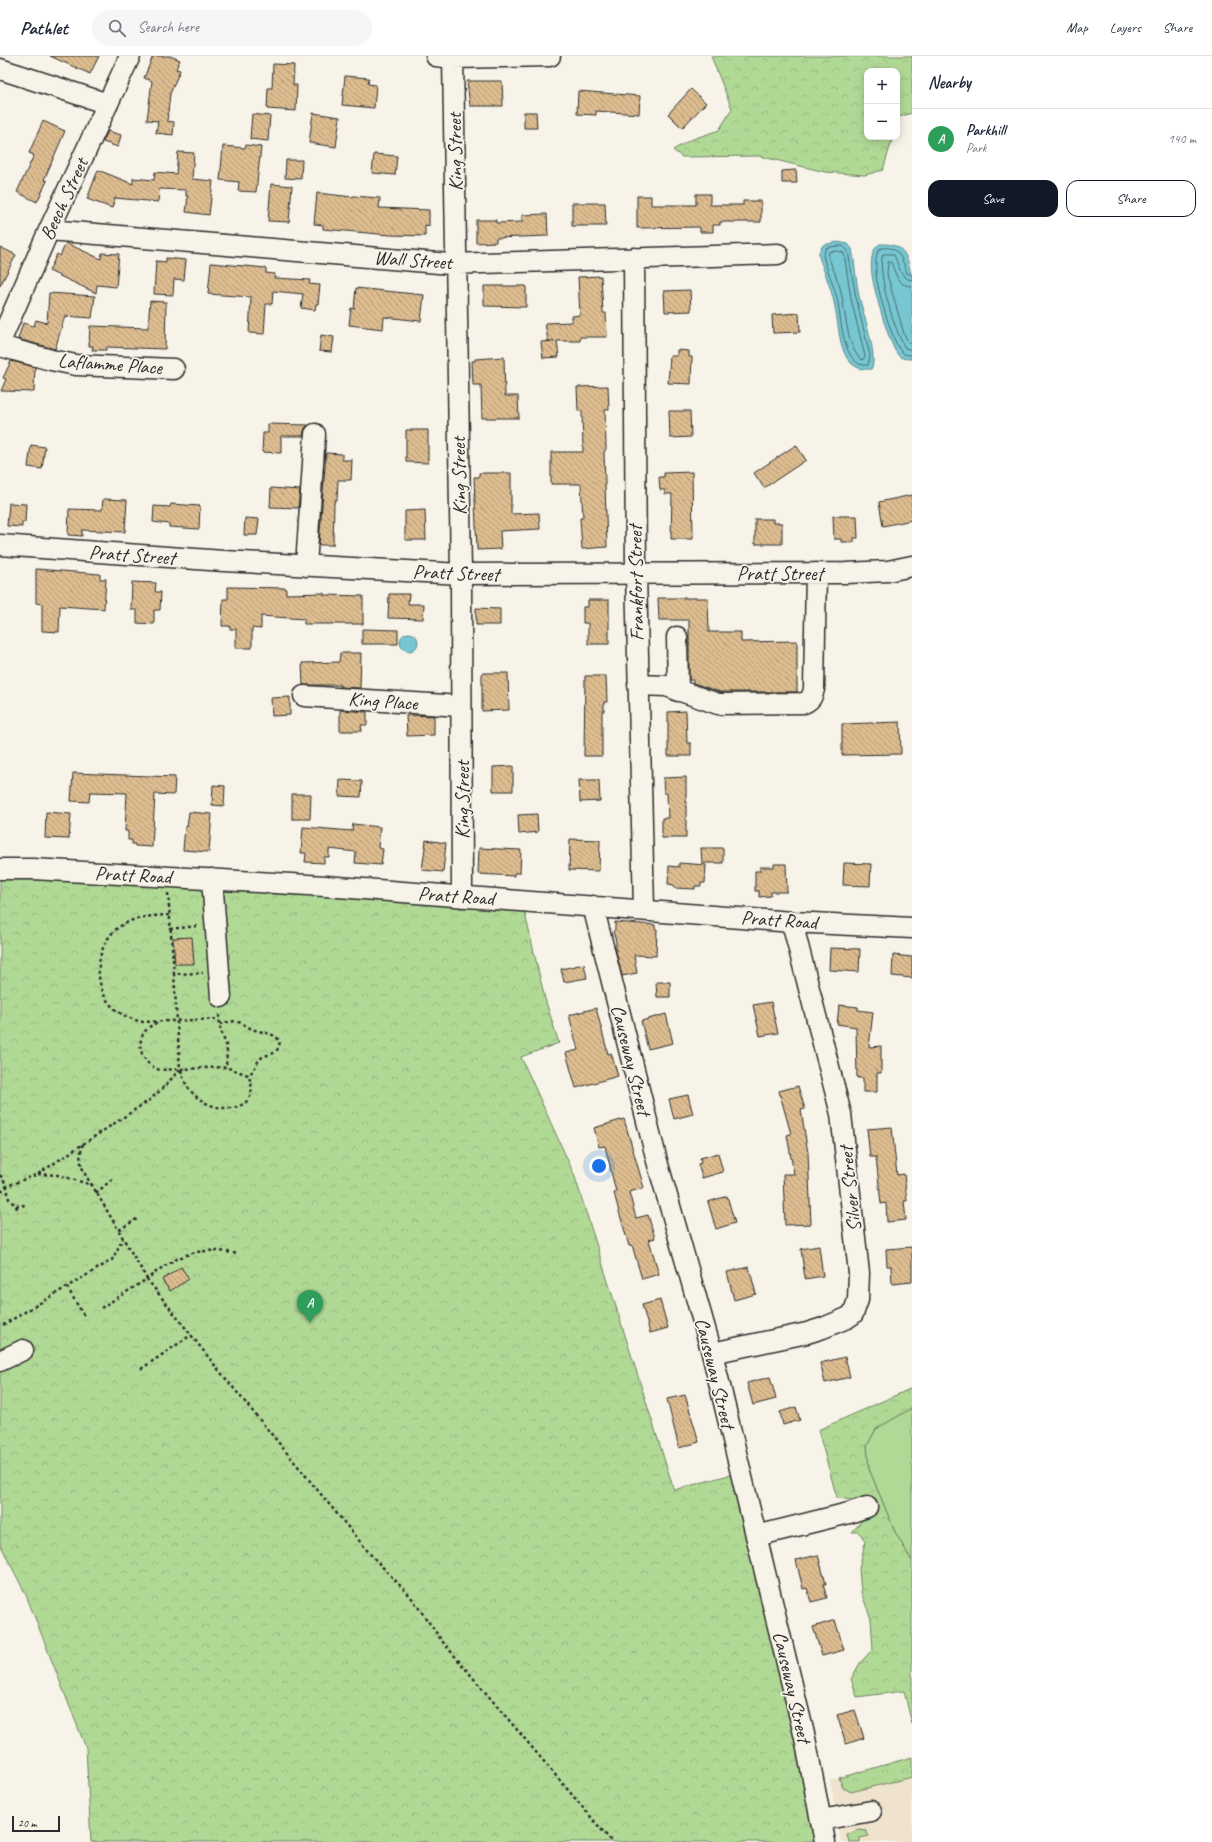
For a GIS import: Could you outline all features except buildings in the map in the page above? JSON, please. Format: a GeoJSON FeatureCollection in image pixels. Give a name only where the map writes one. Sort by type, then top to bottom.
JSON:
{"type":"FeatureCollection","features":[{"type":"Feature","properties":{"kind":"street","name":"Beech Street"},"geometry":{"type":"LineString","coordinates":[[0,342],[49,230],[130,56]]}},
{"type":"Feature","properties":{"kind":"street"},"geometry":{"type":"LineString","coordinates":[[447,57],[550,56]]}},
{"type":"Feature","properties":{"kind":"street","name":"King Street"},"geometry":{"type":"LineString","coordinates":[[447,57],[456,264],[461,574],[462,897]]}},
{"type":"Feature","properties":{"kind":"street"},"geometry":{"type":"LineString","coordinates":[[0,69],[108,104]]}},
{"type":"Feature","properties":{"kind":"street","name":"Wall Street"},"geometry":{"type":"LineString","coordinates":[[49,230],[456,264],[778,254]]}},
{"type":"Feature","properties":{"kind":"street","name":"Frankfort Street"},"geometry":{"type":"LineString","coordinates":[[634,258],[636,574],[644,909]]}},
{"type":"Feature","properties":{"kind":"street","name":"Laflamme Place"},"geometry":{"type":"LineString","coordinates":[[0,346],[50,360],[76,365],[174,369]]}},
{"type":"Feature","properties":{"kind":"street"},"geometry":{"type":"LineString","coordinates":[[306,566],[314,434]]}},
{"type":"Feature","properties":{"kind":"street","name":"Pratt Street"},"geometry":{"type":"LineString","coordinates":[[0,545],[306,566],[461,574],[816,573],[872,572],[912,566]]}},
{"type":"Feature","properties":{"kind":"street"},"geometry":{"type":"LineString","coordinates":[[638,685],[666,686],[718,704],[804,703],[809,700],[812,697],[814,689],[816,573]]}},
{"type":"Feature","properties":{"kind":"street"},"geometry":{"type":"LineString","coordinates":[[677,637],[678,691]]}},
{"type":"Feature","properties":{"kind":"street","name":"King Place"},"geometry":{"type":"LineString","coordinates":[[304,696],[461,706]]}},
{"type":"Feature","properties":{"kind":"street","name":"Pratt Road"},"geometry":{"type":"LineString","coordinates":[[0,869],[33,869],[325,886],[644,909],[792,922],[912,928]]}},
{"type":"Feature","properties":{"kind":"street"},"geometry":{"type":"LineString","coordinates":[[212,879],[221,997]]}},
{"type":"Feature","properties":{"kind":"street","name":"Causeway Street"},"geometry":{"type":"LineString","coordinates":[[593,906],[657,1161],[712,1353],[805,1738],[825,1842]]}},
{"type":"Feature","properties":{"kind":"street","name":"Silver Street"},"geometry":{"type":"LineString","coordinates":[[712,1353],[807,1333],[827,1326],[853,1314],[858,1300],[859,1273],[842,1114],[792,922]]}},
{"type":"Feature","properties":{"kind":"street"},"geometry":{"type":"LineString","coordinates":[[0,1361],[23,1350]]}},
{"type":"Feature","properties":{"kind":"street"},"geometry":{"type":"LineString","coordinates":[[756,1536],[849,1513],[867,1507]]}},
{"type":"Feature","properties":{"kind":"street"},"geometry":{"type":"LineString","coordinates":[[821,1820],[871,1811]]}},
{"type":"Feature","properties":{"kind":"path"},"geometry":{"type":"LineString","coordinates":[[167,877],[170,942],[178,1021],[180,1069],[182,1077],[192,1093],[209,1105],[227,1109],[244,1104],[248,1099],[251,1087],[248,1075]]}},
{"type":"Feature","properties":{"kind":"path"},"geometry":{"type":"LineString","coordinates":[[169,915],[136,919],[124,924],[109,937],[104,946],[99,962],[99,978],[109,1003],[123,1015],[132,1020],[158,1022],[219,1020]]}},
{"type":"Feature","properties":{"kind":"path"},"geometry":{"type":"LineString","coordinates":[[170,929],[215,925]]}},
{"type":"Feature","properties":{"kind":"path"},"geometry":{"type":"LineString","coordinates":[[174,974],[219,972]]}},
{"type":"Feature","properties":{"kind":"path"},"geometry":{"type":"LineString","coordinates":[[221,997],[219,1020],[227,1048],[226,1067]]}},
{"type":"Feature","properties":{"kind":"path"},"geometry":{"type":"LineString","coordinates":[[158,1022],[148,1028],[142,1038],[140,1046],[142,1054],[147,1062],[155,1068],[160,1070],[226,1067],[248,1075]]}},
{"type":"Feature","properties":{"kind":"path"},"geometry":{"type":"LineString","coordinates":[[220,1024],[240,1022],[251,1029],[273,1034],[277,1037],[279,1041],[278,1050],[262,1057],[255,1069],[248,1075]]}},
{"type":"Feature","properties":{"kind":"path"},"geometry":{"type":"LineString","coordinates":[[1,1192],[7,1186],[38,1174],[157,1094],[180,1069]]}},
{"type":"Feature","properties":{"kind":"path"},"geometry":{"type":"LineString","coordinates":[[84,1144],[80,1151],[80,1164],[83,1172],[147,1279],[371,1555],[411,1597],[442,1641],[612,1842]]}},
{"type":"Feature","properties":{"kind":"path"},"geometry":{"type":"LineString","coordinates":[[38,1174],[58,1175],[92,1185]]}},
{"type":"Feature","properties":{"kind":"path"},"geometry":{"type":"LineString","coordinates":[[0,1175],[7,1186],[9,1199],[16,1206],[18,1212]]}},
{"type":"Feature","properties":{"kind":"path"},"geometry":{"type":"LineString","coordinates":[[96,1193],[114,1178]]}},
{"type":"Feature","properties":{"kind":"path"},"geometry":{"type":"LineString","coordinates":[[16,1206],[23,1205],[26,1207]]}},
{"type":"Feature","properties":{"kind":"path"},"geometry":{"type":"LineString","coordinates":[[119,1230],[138,1218]]}},
{"type":"Feature","properties":{"kind":"path"},"geometry":{"type":"LineString","coordinates":[[3,1325],[61,1289],[67,1287],[72,1282],[112,1260],[123,1238]]}},
{"type":"Feature","properties":{"kind":"path"},"geometry":{"type":"LineString","coordinates":[[100,1308],[147,1279],[173,1260],[187,1254],[215,1251],[237,1254]]}},
{"type":"Feature","properties":{"kind":"path"},"geometry":{"type":"LineString","coordinates":[[67,1287],[84,1316]]}},
{"type":"Feature","properties":{"kind":"path"},"geometry":{"type":"LineString","coordinates":[[141,1369],[191,1335]]}},
{"type":"Feature","properties":{"kind":"shaded area"},"geometry":{"type":"Polygon","coordinates":[[[912,1757],[912,1842],[841,1842],[830,1780],[912,1757]]]}},
{"type":"Feature","properties":{"kind":"green space"},"geometry":{"type":"Polygon","coordinates":[[[711,56],[912,56],[912,113],[900,117],[900,68],[864,68],[864,140],[892,140],[883,170],[865,175],[825,172],[759,156],[682,157],[673,150],[690,140],[719,130],[732,109],[711,56]]]}},
{"type":"Feature","properties":{"kind":"green space"},"geometry":{"type":"Polygon","coordinates":[[[0,869],[522,901],[545,999],[559,1043],[521,1057],[574,1174],[674,1490],[740,1472],[825,1842],[91,1842],[86,1748],[26,1595],[0,1544],[0,869]]]}},
{"type":"Feature","properties":{"kind":"green space"},"geometry":{"type":"Polygon","coordinates":[[[912,1388],[912,1408],[876,1429],[867,1446],[869,1469],[895,1532],[912,1561],[912,1724],[904,1691],[857,1697],[851,1679],[860,1663],[873,1649],[871,1619],[861,1592],[859,1569],[865,1542],[858,1532],[852,1532],[866,1516],[869,1502],[837,1498],[818,1430],[912,1388]]]}},
{"type":"Feature","properties":{"kind":"green space"},"geometry":{"type":"Polygon","coordinates":[[[912,1408],[912,1561],[895,1532],[869,1469],[867,1446],[876,1429],[912,1408]]]}},
{"type":"Feature","properties":{"kind":"green space"},"geometry":{"type":"Polygon","coordinates":[[[912,1757],[912,1777],[851,1792],[843,1787],[839,1778],[912,1757]]]}},
{"type":"Feature","properties":{"kind":"green space"},"geometry":{"type":"Polygon","coordinates":[[[858,1830],[866,1831],[869,1836],[860,1838],[860,1842],[849,1842],[847,1835],[858,1830]]]}},
{"type":"Feature","properties":{"kind":"water"},"geometry":{"type":"Polygon","coordinates":[[[837,242],[848,244],[852,249],[859,296],[872,345],[873,363],[871,369],[860,368],[852,364],[846,357],[842,348],[832,294],[819,257],[819,252],[823,245],[837,242]]]}},
{"type":"Feature","properties":{"kind":"water"},"geometry":{"type":"Polygon","coordinates":[[[880,244],[889,244],[900,249],[907,258],[909,264],[912,278],[912,359],[901,357],[894,349],[886,329],[879,304],[872,275],[871,263],[874,250],[880,244]]]}},
{"type":"Feature","properties":{"kind":"water"},"geometry":{"type":"Polygon","coordinates":[[[409,633],[415,636],[418,642],[415,648],[409,651],[403,648],[400,642],[403,636],[409,633]]]}},
{"type":"Feature","properties":{"kind":"place","name":"Parkhill"},"geometry":{"type":"Point","coordinates":[310,1323]}}]}
